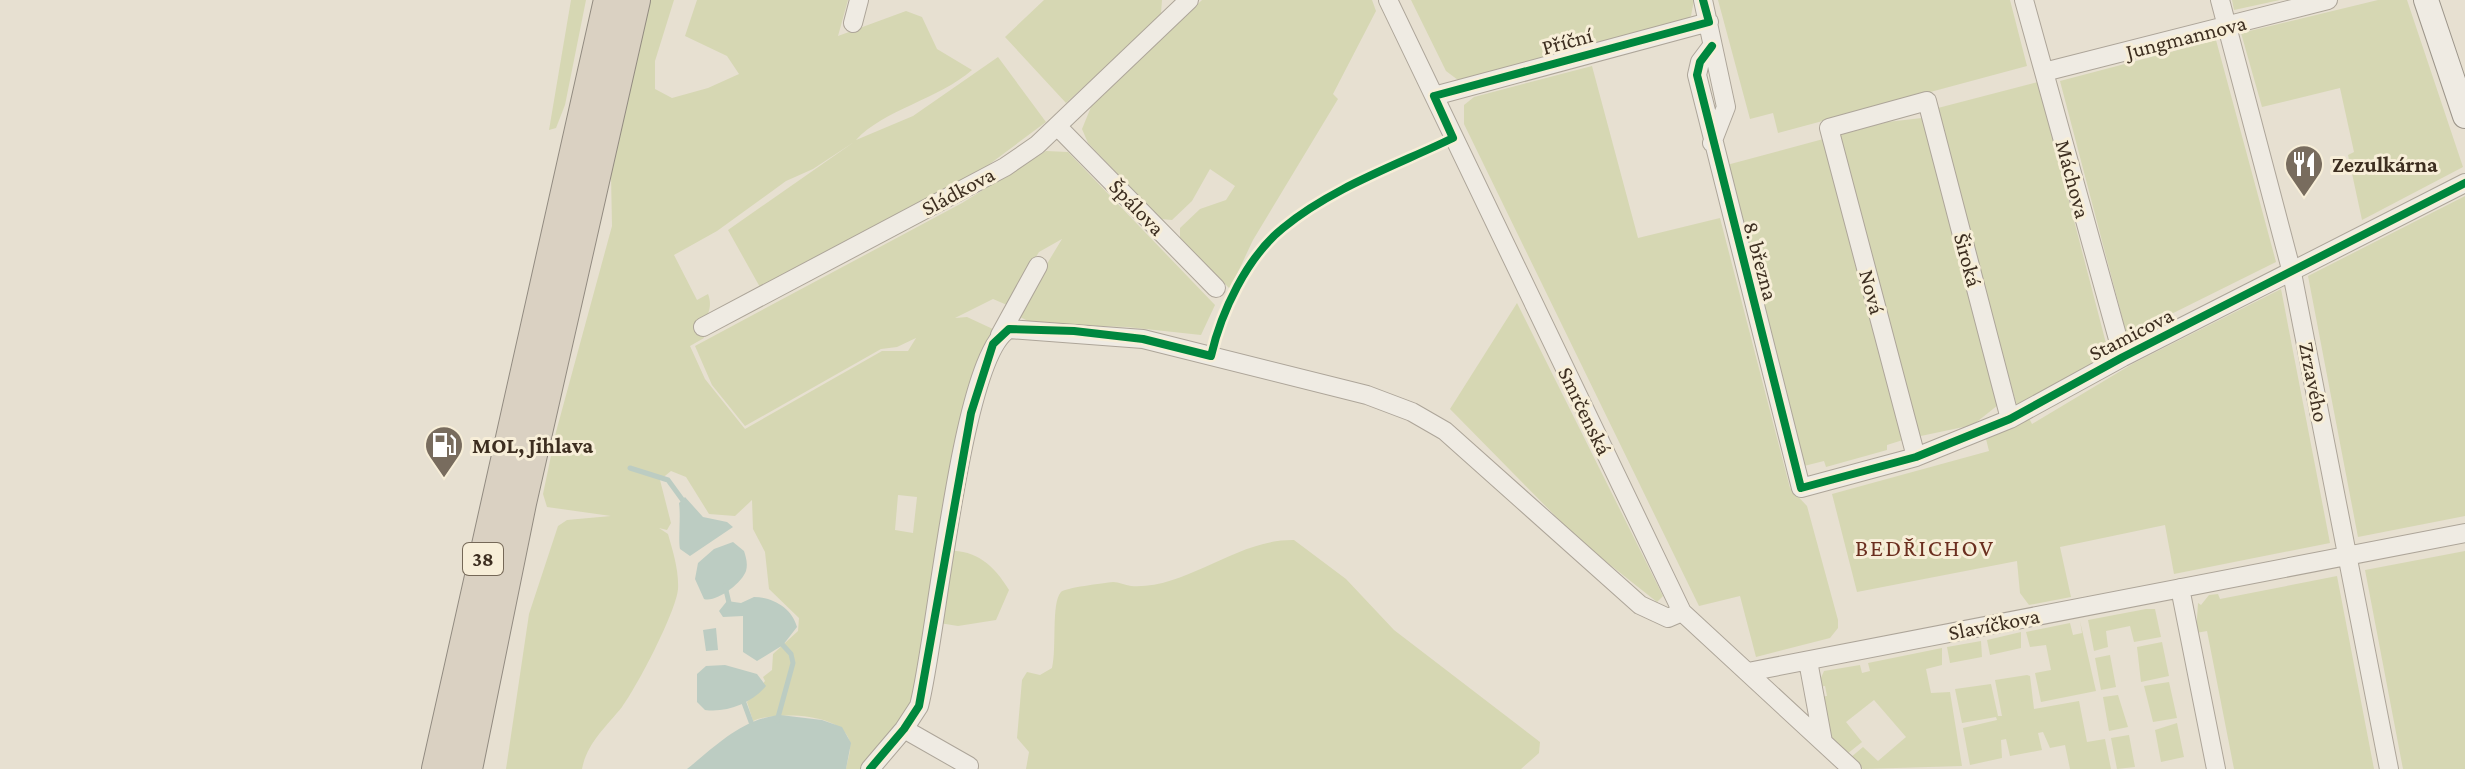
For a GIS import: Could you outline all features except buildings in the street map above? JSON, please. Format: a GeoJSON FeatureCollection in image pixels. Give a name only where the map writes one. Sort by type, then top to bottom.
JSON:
{"type":"FeatureCollection","features":[{"type":"Feature","properties":{"kind":"highway","name":"38"},"geometry":{"type":"LineString","coordinates":[[438,769],[553,304],[610,0]]}},
{"type":"Feature","properties":{"kind":"highway","name":"38"},"geometry":{"type":"LineString","coordinates":[[553,304],[634,0]]}},
{"type":"Feature","properties":{"kind":"highway","name":"38"},"geometry":{"type":"LineString","coordinates":[[466,769],[542,353]]}},
{"type":"Feature","properties":{"kind":"street"},"geometry":{"type":"LineString","coordinates":[[853,23],[859,0]]}},
{"type":"Feature","properties":{"kind":"street","name":"Smrčenská"},"geometry":{"type":"LineString","coordinates":[[1388,0],[1682,612],[1852,769]]}},
{"type":"Feature","properties":{"kind":"street","name":"8. března"},"geometry":{"type":"LineString","coordinates":[[1703,0],[1712,46],[1700,62],[1697,75],[1801,488]]}},
{"type":"Feature","properties":{"kind":"street","name":"Máchova"},"geometry":{"type":"LineString","coordinates":[[2024,0],[2123,357]]}},
{"type":"Feature","properties":{"kind":"street","name":"Zrzavého"},"geometry":{"type":"LineString","coordinates":[[2220,0],[2292,273],[2389,769]]}},
{"type":"Feature","properties":{"kind":"street","name":"Jungmannova"},"geometry":{"type":"LineString","coordinates":[[2044,72],[2328,0]]}},
{"type":"Feature","properties":{"kind":"street"},"geometry":{"type":"LineString","coordinates":[[2426,0],[2465,116]]}},
{"type":"Feature","properties":{"kind":"street","name":"Sládkova"},"geometry":{"type":"LineString","coordinates":[[703,327],[1005,167],[1057,126],[1180,3]]}},
{"type":"Feature","properties":{"kind":"street","name":"Příční"},"geometry":{"type":"LineString","coordinates":[[1434,96],[1709,22]]}},
{"type":"Feature","properties":{"kind":"street","name":"Nová"},"geometry":{"type":"LineString","coordinates":[[1916,457],[1829,128],[1927,101]]}},
{"type":"Feature","properties":{"kind":"street","name":"Široká"},"geometry":{"type":"LineString","coordinates":[[1927,101],[2010,419]]}},
{"type":"Feature","properties":{"kind":"street","name":"Špálova"},"geometry":{"type":"LineString","coordinates":[[1057,126],[1216,288]]}},
{"type":"Feature","properties":{"kind":"street","name":"Stamicova"},"geometry":{"type":"LineString","coordinates":[[1801,488],[1916,457],[2010,419],[2123,357],[2465,183]]}},
{"type":"Feature","properties":{"kind":"street"},"geometry":{"type":"LineString","coordinates":[[870,769],[919,706],[971,413],[993,344],[1038,266]]}},
{"type":"Feature","properties":{"kind":"street"},"geometry":{"type":"LineString","coordinates":[[1000,335],[1009,329],[1048,330],[1143,339],[1367,395],[1412,412],[1445,431],[1640,605],[1668,618],[1682,612]]}},
{"type":"Feature","properties":{"kind":"street","name":"Slavíčkova"},"geometry":{"type":"LineString","coordinates":[[1748,672],[2465,533]]}},
{"type":"Feature","properties":{"kind":"street"},"geometry":{"type":"LineString","coordinates":[[2180,588],[2216,769]]}},
{"type":"Feature","properties":{"kind":"street"},"geometry":{"type":"LineString","coordinates":[[1808,661],[1823,742]]}},
{"type":"Feature","properties":{"kind":"street"},"geometry":{"type":"LineString","coordinates":[[904,729],[969,766]]}},
{"type":"Feature","properties":{"kind":"green space"},"geometry":{"type":"Polygon","coordinates":[[[571,0],[586,0],[565,105],[556,128],[549,130],[571,0]]]}},
{"type":"Feature","properties":{"kind":"green space"},"geometry":{"type":"Polygon","coordinates":[[[650,0],[674,0],[655,61],[655,89],[672,98],[708,88],[739,74],[727,56],[685,36],[697,0],[848,0],[838,36],[906,11],[922,17],[937,49],[972,70],[944,89],[881,120],[856,140],[913,116],[998,57],[1046,122],[987,166],[761,289],[728,230],[854,142],[813,169],[786,181],[717,231],[674,255],[697,300],[708,294],[710,303],[709,312],[699,326],[704,338],[690,346],[705,379],[745,429],[882,351],[908,351],[916,338],[897,347],[881,349],[745,426],[712,385],[695,346],[962,203],[1046,151],[1068,152],[1215,305],[1201,335],[1127,327],[1034,324],[1016,315],[1062,239],[1039,252],[1007,305],[993,299],[955,318],[967,317],[995,330],[940,551],[962,552],[980,559],[996,572],[1009,590],[996,620],[958,626],[933,622],[924,687],[870,769],[846,769],[850,744],[846,733],[824,720],[792,715],[753,721],[747,702],[765,681],[763,677],[772,670],[773,654],[798,631],[799,618],[769,589],[765,552],[753,529],[752,500],[735,516],[709,514],[686,477],[671,471],[660,480],[671,523],[667,530],[659,528],[668,534],[677,568],[678,589],[663,631],[637,683],[593,743],[582,769],[506,769],[529,614],[558,526],[567,520],[611,516],[547,507],[543,494],[556,432],[612,226],[611,175],[650,0]],[[898,495],[895,530],[913,533],[917,497],[898,495]]]}},
{"type":"Feature","properties":{"kind":"green space"},"geometry":{"type":"Polygon","coordinates":[[[1044,0],[1162,0],[1161,13],[1154,23],[1066,103],[1005,37],[1044,0]]]}},
{"type":"Feature","properties":{"kind":"green space"},"geometry":{"type":"Polygon","coordinates":[[[1202,0],[1372,0],[1376,11],[1333,94],[1338,99],[1253,240],[1230,289],[1180,239],[1180,228],[1200,209],[1226,200],[1235,186],[1210,169],[1192,201],[1172,220],[1161,219],[1088,143],[1082,129],[1091,107],[1202,0]]]}},
{"type":"Feature","properties":{"kind":"green space"},"geometry":{"type":"Polygon","coordinates":[[[1411,0],[1694,0],[1691,16],[1682,21],[1458,80],[1446,71],[1411,0]]]}},
{"type":"Feature","properties":{"kind":"green space"},"geometry":{"type":"Polygon","coordinates":[[[1718,0],[2010,0],[2027,66],[1778,133],[1773,113],[1750,119],[1718,0]]]}},
{"type":"Feature","properties":{"kind":"green space"},"geometry":{"type":"Polygon","coordinates":[[[2232,0],[2280,0],[2234,10],[2232,0]]]}},
{"type":"Feature","properties":{"kind":"green space"},"geometry":{"type":"Polygon","coordinates":[[[2378,0],[2407,0],[2463,167],[2362,220],[2348,155],[2354,152],[2340,88],[2262,107],[2241,33],[2378,0]]]}},
{"type":"Feature","properties":{"kind":"green space"},"geometry":{"type":"Polygon","coordinates":[[[2216,40],[2276,262],[2127,336],[2060,81],[2216,40]]]}},
{"type":"Feature","properties":{"kind":"green space"},"geometry":{"type":"Polygon","coordinates":[[[1592,66],[1638,238],[1720,218],[1790,488],[1807,506],[1838,620],[1838,628],[1830,638],[1756,657],[1740,596],[1699,606],[1464,124],[1464,105],[1474,97],[1592,66]]]}},
{"type":"Feature","properties":{"kind":"green space"},"geometry":{"type":"Polygon","coordinates":[[[2038,82],[2108,351],[2107,355],[2017,406],[1934,109],[2038,82]]]}},
{"type":"Feature","properties":{"kind":"green space"},"geometry":{"type":"Polygon","coordinates":[[[1922,118],[1998,405],[1973,425],[1916,437],[1836,136],[1887,122],[1922,118]]]}},
{"type":"Feature","properties":{"kind":"green space"},"geometry":{"type":"Polygon","coordinates":[[[1827,138],[1906,439],[1887,445],[1887,450],[1826,467],[1824,461],[1804,466],[1723,166],[1827,138]]]}},
{"type":"Feature","properties":{"kind":"green space"},"geometry":{"type":"Polygon","coordinates":[[[2465,196],[2465,516],[2358,537],[2308,276],[2465,196]]]}},
{"type":"Feature","properties":{"kind":"green space"},"geometry":{"type":"Polygon","coordinates":[[[2281,289],[2330,543],[2174,574],[2165,525],[2060,547],[2071,597],[2029,605],[2020,593],[2017,561],[1857,592],[1832,494],[1989,451],[1986,439],[2028,416],[2032,424],[2134,363],[2281,289]]]}},
{"type":"Feature","properties":{"kind":"green space"},"geometry":{"type":"Polygon","coordinates":[[[1517,303],[1663,596],[1657,602],[1580,541],[1450,409],[1517,303]]]}},
{"type":"Feature","properties":{"kind":"green space"},"geometry":{"type":"Polygon","coordinates":[[[1294,540],[1346,579],[1394,630],[1540,742],[1539,753],[1521,769],[1026,769],[1029,752],[1017,738],[1022,680],[1027,672],[1040,675],[1052,668],[1056,606],[1061,592],[1113,582],[1131,586],[1151,585],[1191,573],[1252,547],[1294,540]]]}},
{"type":"Feature","properties":{"kind":"green space"},"geometry":{"type":"Polygon","coordinates":[[[2465,551],[2465,769],[2403,769],[2365,570],[2465,551]]]}},
{"type":"Feature","properties":{"kind":"green space"},"geometry":{"type":"Polygon","coordinates":[[[2337,576],[2374,769],[2234,769],[2207,631],[2196,633],[2198,603],[2201,605],[2209,595],[2218,594],[2220,599],[2337,576]]]}},
{"type":"Feature","properties":{"kind":"green space"},"geometry":{"type":"Polygon","coordinates":[[[2155,609],[2161,637],[2134,642],[2130,626],[2106,631],[2108,647],[2094,651],[2088,620],[2155,609]]]}},
{"type":"Feature","properties":{"kind":"green space"},"geometry":{"type":"Polygon","coordinates":[[[2080,621],[2096,691],[2041,702],[2035,673],[2051,670],[2046,645],[2030,647],[2026,632],[2070,623],[2073,635],[2082,633],[2080,621]]]}},
{"type":"Feature","properties":{"kind":"green space"},"geometry":{"type":"Polygon","coordinates":[[[2021,632],[2021,648],[1990,655],[1987,640],[2021,632]]]}},
{"type":"Feature","properties":{"kind":"green space"},"geometry":{"type":"Polygon","coordinates":[[[1981,641],[1982,657],[1950,663],[1947,647],[1981,641]]]}},
{"type":"Feature","properties":{"kind":"green space"},"geometry":{"type":"Polygon","coordinates":[[[2162,642],[2169,676],[2141,682],[2137,647],[2162,642]]]}},
{"type":"Feature","properties":{"kind":"green space"},"geometry":{"type":"Polygon","coordinates":[[[1942,648],[1942,665],[1926,669],[1931,693],[1950,692],[1962,766],[1863,769],[1850,758],[1863,747],[1878,761],[1906,737],[1874,700],[1846,722],[1862,742],[1847,754],[1829,740],[1819,697],[1827,696],[1825,686],[1817,687],[1824,671],[1860,665],[1862,673],[1870,671],[1868,663],[1942,648]]]}},
{"type":"Feature","properties":{"kind":"green space"},"geometry":{"type":"Polygon","coordinates":[[[2110,655],[2116,687],[2101,690],[2095,658],[2110,655]]]}},
{"type":"Feature","properties":{"kind":"green space"},"geometry":{"type":"Polygon","coordinates":[[[2030,676],[2034,709],[2079,701],[2087,742],[2105,739],[2111,769],[2070,769],[2065,745],[2050,748],[2043,732],[2038,733],[2042,750],[2010,756],[2006,739],[2001,740],[2002,758],[1970,765],[1963,728],[1997,720],[1996,717],[1962,723],[1955,689],[1991,684],[1998,716],[2002,716],[1995,680],[2030,676]]]}},
{"type":"Feature","properties":{"kind":"green space"},"geometry":{"type":"Polygon","coordinates":[[[2169,682],[2177,718],[2153,722],[2144,686],[2169,682]]]}},
{"type":"Feature","properties":{"kind":"green space"},"geometry":{"type":"Polygon","coordinates":[[[2118,695],[2128,727],[2109,731],[2103,697],[2118,695]]]}},
{"type":"Feature","properties":{"kind":"green space"},"geometry":{"type":"Polygon","coordinates":[[[2177,723],[2184,757],[2161,762],[2155,730],[2177,723]]]}},
{"type":"Feature","properties":{"kind":"green space"},"geometry":{"type":"Polygon","coordinates":[[[2129,735],[2135,767],[2117,769],[2111,738],[2129,735]]]}},
{"type":"Feature","properties":{"kind":"shaded area"},"geometry":{"type":"Polygon","coordinates":[[[685,497],[703,517],[727,522],[733,527],[690,556],[679,545],[679,503],[685,497]]]}},
{"type":"Feature","properties":{"kind":"shaded area"},"geometry":{"type":"Polygon","coordinates":[[[733,542],[744,551],[746,571],[728,591],[715,598],[704,599],[695,579],[698,563],[714,549],[733,542]]]}},
{"type":"Feature","properties":{"kind":"shaded area"},"geometry":{"type":"Polygon","coordinates":[[[754,597],[781,605],[791,614],[797,627],[783,645],[757,661],[743,652],[743,616],[723,617],[719,611],[727,601],[741,603],[754,597]]]}},
{"type":"Feature","properties":{"kind":"shaded area"},"geometry":{"type":"Polygon","coordinates":[[[716,628],[718,650],[706,651],[703,630],[716,628]]]}},
{"type":"Feature","properties":{"kind":"shaded area"},"geometry":{"type":"Polygon","coordinates":[[[725,665],[757,674],[766,686],[738,706],[705,710],[697,702],[697,674],[706,666],[725,665]]]}},
{"type":"Feature","properties":{"kind":"shaded area"},"geometry":{"type":"Polygon","coordinates":[[[780,715],[822,720],[842,727],[851,743],[846,769],[687,769],[741,728],[780,715]]]}},
{"type":"Feature","properties":{"kind":"waterway"},"geometry":{"type":"LineString","coordinates":[[630,468],[668,480],[684,502]]}},
{"type":"Feature","properties":{"kind":"waterway"},"geometry":{"type":"LineString","coordinates":[[725,586],[730,607]]}},
{"type":"Feature","properties":{"kind":"waterway"},"geometry":{"type":"LineString","coordinates":[[777,721],[793,663],[791,654],[780,642]]}},
{"type":"Feature","properties":{"kind":"waterway"},"geometry":{"type":"LineString","coordinates":[[744,703],[751,722]]}},
{"type":"Feature","properties":{"kind":"cycle path"},"geometry":{"type":"LineString","coordinates":[[870,769],[919,706],[971,413],[993,344],[1009,329],[1074,331],[1143,339],[1211,356],[1221,322],[1237,286],[1258,254],[1283,228],[1343,189],[1453,138],[1434,96],[1709,22],[1703,0]]}},
{"type":"Feature","properties":{"kind":"cycle path"},"geometry":{"type":"LineString","coordinates":[[1712,46],[1700,62],[1697,75],[1801,488],[1916,457],[2010,419],[2123,357],[2465,183]]}},
{"type":"Feature","properties":{"kind":"place","name":"Zezulkárna"},"geometry":{"type":"Point","coordinates":[2304,198]}},
{"type":"Feature","properties":{"kind":"place","name":"MOL, Jihlava"},"geometry":{"type":"Point","coordinates":[444,479]}},
{"type":"Feature","properties":{"kind":"district","name":"BEDŘICHOV"},"geometry":{"type":"Point","coordinates":[1925,547]}}]}
